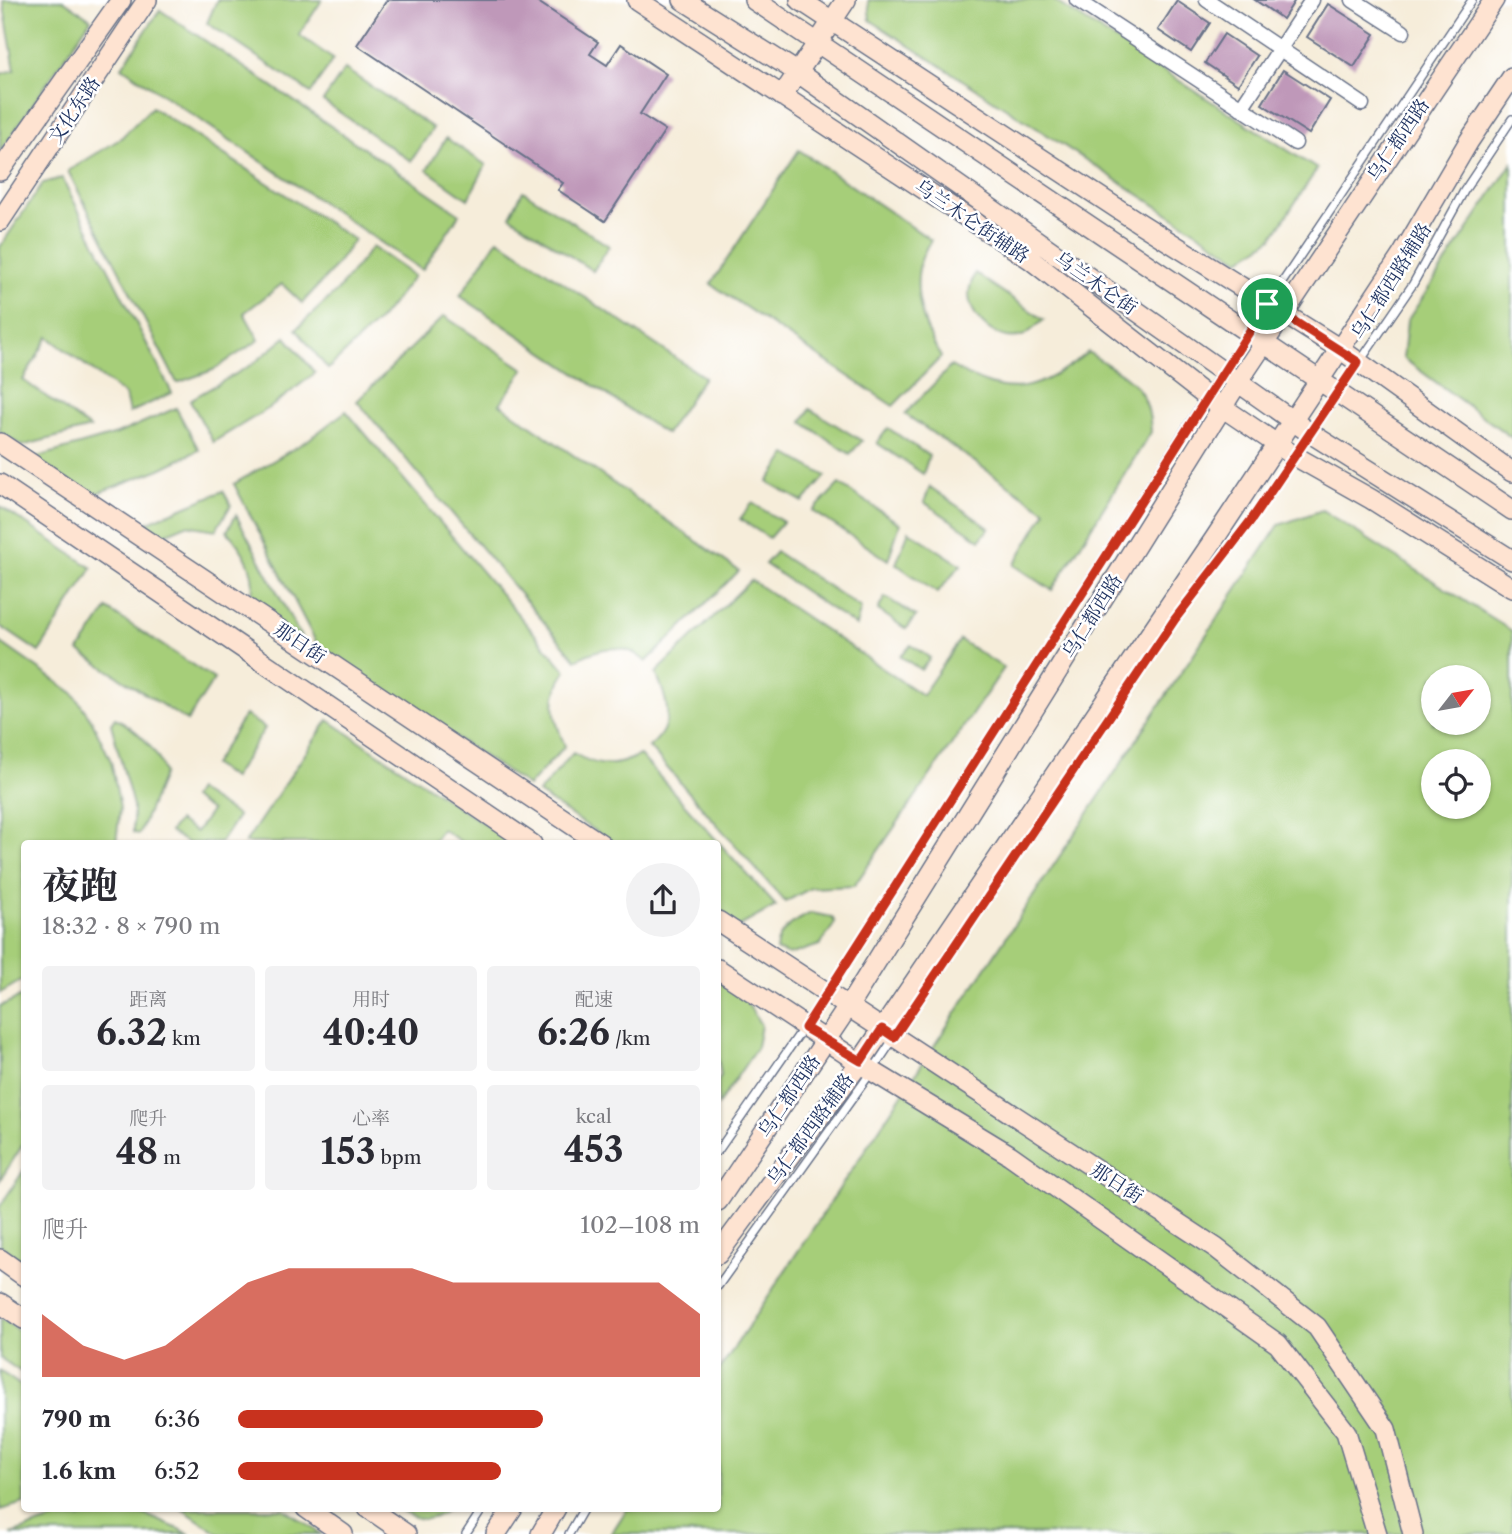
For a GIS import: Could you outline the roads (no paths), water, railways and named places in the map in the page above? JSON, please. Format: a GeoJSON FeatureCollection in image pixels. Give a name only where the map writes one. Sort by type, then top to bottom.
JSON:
{"type":"FeatureCollection","features":[{"type":"Feature","properties":{"kind":"street","name":"文化东路"},"geometry":{"type":"LineString","coordinates":[[0,171],[121,0]]}},
{"type":"Feature","properties":{"kind":"street","name":"文化东路"},"geometry":{"type":"LineString","coordinates":[[0,221],[147,0]]}},
{"type":"Feature","properties":{"kind":"street","name":"乌兰木仑街辅路"},"geometry":{"type":"LineString","coordinates":[[637,0],[1030,260],[1215,402],[1293,456],[1371,499],[1512,588]]}},
{"type":"Feature","properties":{"kind":"street","name":"乌兰木仑街"},"geometry":{"type":"LineString","coordinates":[[683,0],[797,72],[1292,421],[1512,560]]}},
{"type":"Feature","properties":{"kind":"street"},"geometry":{"type":"LineString","coordinates":[[754,0],[1512,510]]}},
{"type":"Feature","properties":{"kind":"street"},"geometry":{"type":"LineString","coordinates":[[782,96],[846,0]]}},
{"type":"Feature","properties":{"kind":"street"},"geometry":{"type":"LineString","coordinates":[[1077,0],[1295,143]]}},
{"type":"Feature","properties":{"kind":"street"},"geometry":{"type":"LineString","coordinates":[[1207,0],[1362,104]]}},
{"type":"Feature","properties":{"kind":"street"},"geometry":{"type":"LineString","coordinates":[[1241,108],[1312,0]]}},
{"type":"Feature","properties":{"kind":"street"},"geometry":{"type":"LineString","coordinates":[[1353,0],[1404,32]]}},
{"type":"Feature","properties":{"kind":"street","name":"乌仁都西路"},"geometry":{"type":"LineString","coordinates":[[721,1197],[848,1007],[1230,377],[1275,309],[1494,0]]}},
{"type":"Feature","properties":{"kind":"street"},"geometry":{"type":"LineString","coordinates":[[763,84],[799,30],[810,3],[831,22],[1340,349],[1512,472]]}},
{"type":"Feature","properties":{"kind":"street","name":"乌仁都西路"},"geometry":{"type":"LineString","coordinates":[[721,1250],[866,1066],[1320,380],[1512,78]]}},
{"type":"Feature","properties":{"kind":"street","name":"那日街"},"geometry":{"type":"LineString","coordinates":[[0,443],[595,840]]}},
{"type":"Feature","properties":{"kind":"street","name":"那日街"},"geometry":{"type":"LineString","coordinates":[[0,484],[526,840]]}},
{"type":"Feature","properties":{"kind":"street","name":"那日街"},"geometry":{"type":"LineString","coordinates":[[721,923],[1216,1248],[1317,1327],[1387,1429],[1413,1534]]}},
{"type":"Feature","properties":{"kind":"street","name":"那日街"},"geometry":{"type":"LineString","coordinates":[[721,971],[805,1028],[1010,1155],[1279,1344],[1346,1432],[1377,1534]]}},
{"type":"Feature","properties":{"kind":"street"},"geometry":{"type":"LineString","coordinates":[[0,1259],[21,1274]]}},
{"type":"Feature","properties":{"kind":"street"},"geometry":{"type":"LineString","coordinates":[[0,1303],[21,1317]]}},
{"type":"Feature","properties":{"kind":"street"},"geometry":{"type":"LineString","coordinates":[[312,1512],[343,1534]]}},
{"type":"Feature","properties":{"kind":"street"},"geometry":{"type":"LineString","coordinates":[[374,1512],[406,1534]]}},
{"type":"Feature","properties":{"kind":"street"},"geometry":{"type":"LineString","coordinates":[[496,1534],[510,1512]]}},
{"type":"Feature","properties":{"kind":"street"},"geometry":{"type":"LineString","coordinates":[[541,1534],[554,1512]]}},
{"type":"Feature","properties":{"kind":"lane"},"geometry":{"type":"LineString","coordinates":[[1275,309],[1472,0]]}},
{"type":"Feature","properties":{"kind":"lane","name":"乌仁都西路辅路"},"geometry":{"type":"LineString","coordinates":[[888,1033],[1175,619],[1252,519],[1413,284],[1464,191],[1512,119]]}},
{"type":"Feature","properties":{"kind":"lane"},"geometry":{"type":"LineString","coordinates":[[721,1147],[805,1028],[1215,402]]}},
{"type":"Feature","properties":{"kind":"lane","name":"乌仁都西路辅路"},"geometry":{"type":"LineString","coordinates":[[721,1282],[866,1066]]}},
{"type":"Feature","properties":{"kind":"lane"},"geometry":{"type":"LineString","coordinates":[[466,1534],[480,1512]]}},
{"type":"Feature","properties":{"kind":"lane"},"geometry":{"type":"LineString","coordinates":[[569,1534],[582,1512]]}}]}
